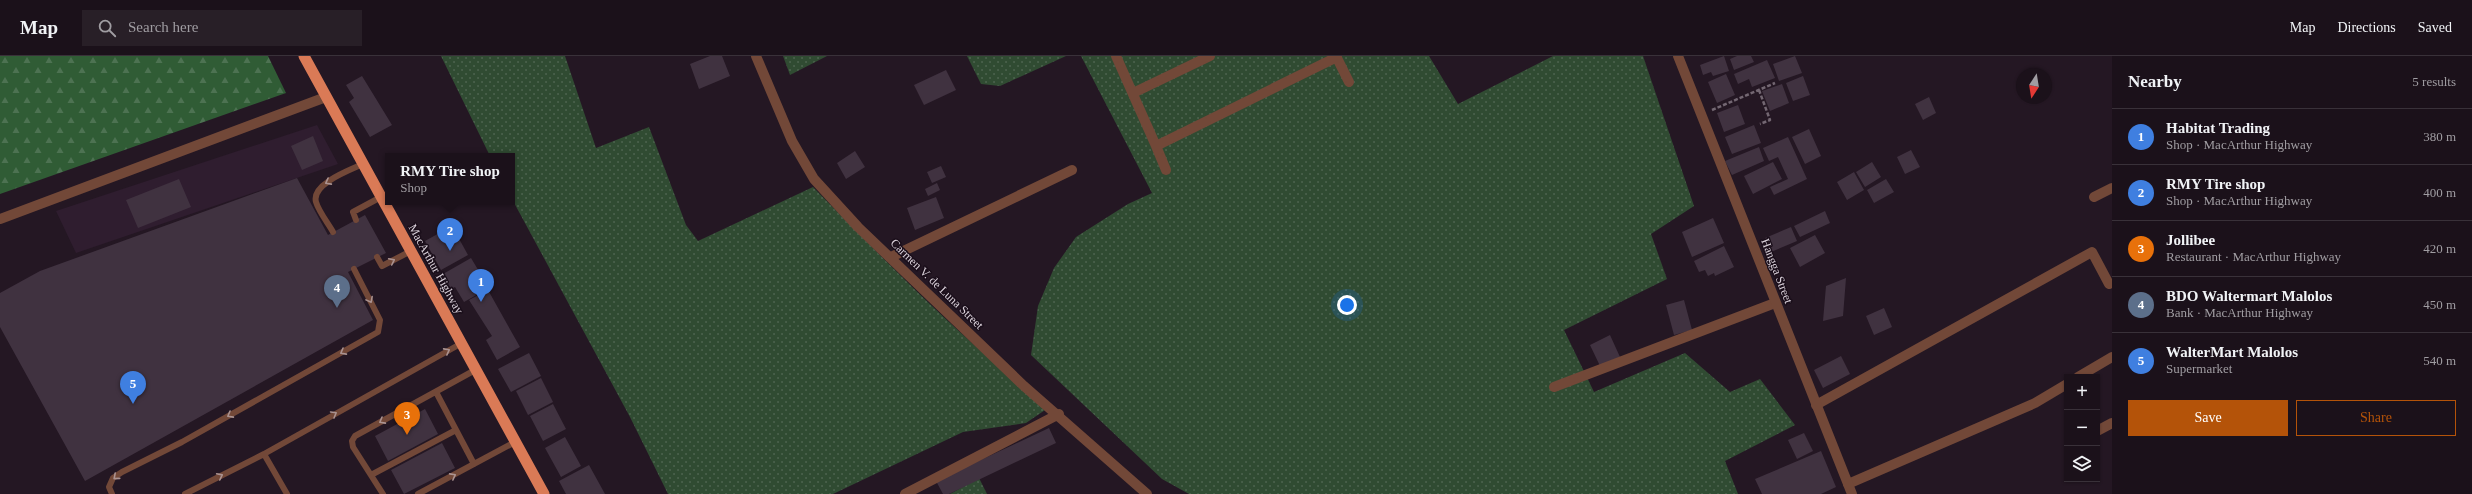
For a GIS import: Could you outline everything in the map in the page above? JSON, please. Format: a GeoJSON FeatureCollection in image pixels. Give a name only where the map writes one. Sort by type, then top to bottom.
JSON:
{"type":"FeatureCollection","features":[{"type":"Feature","properties":{"kind":"highway","name":"MacArthur Highway"},"geometry":{"type":"LineString","coordinates":[[304,56],[385,204]]}},
{"type":"Feature","properties":{"kind":"highway","name":"MacArthur Highway"},"geometry":{"type":"LineString","coordinates":[[385,205],[477,369],[544,494]]}},
{"type":"Feature","properties":{"kind":"street","name":"Carmen V. de Luna Street"},"geometry":{"type":"LineString","coordinates":[[756,56],[792,141],[814,179],[858,227],[1024,386],[1059,414],[1147,494]]}},
{"type":"Feature","properties":{"kind":"street"},"geometry":{"type":"LineString","coordinates":[[1116,56],[1166,170]]}},
{"type":"Feature","properties":{"kind":"street"},"geometry":{"type":"LineString","coordinates":[[1133,93],[1210,56]]}},
{"type":"Feature","properties":{"kind":"street"},"geometry":{"type":"LineString","coordinates":[[1156,146],[1336,56],[1350,82]]}},
{"type":"Feature","properties":{"kind":"street","name":"Hangga Street"},"geometry":{"type":"LineString","coordinates":[[1678,56],[1852,494]]}},
{"type":"Feature","properties":{"kind":"street"},"geometry":{"type":"LineString","coordinates":[[0,219],[326,97]]}},
{"type":"Feature","properties":{"kind":"street"},"geometry":{"type":"LineString","coordinates":[[891,257],[1072,170]]}},
{"type":"Feature","properties":{"kind":"street"},"geometry":{"type":"LineString","coordinates":[[2094,197],[2112,188]]}},
{"type":"Feature","properties":{"kind":"street"},"geometry":{"type":"LineString","coordinates":[[1816,405],[2092,252],[2110,284]]}},
{"type":"Feature","properties":{"kind":"street"},"geometry":{"type":"LineString","coordinates":[[1554,387],[1775,303]]}},
{"type":"Feature","properties":{"kind":"street"},"geometry":{"type":"LineString","coordinates":[[2083,374],[2112,356]]}},
{"type":"Feature","properties":{"kind":"street"},"geometry":{"type":"LineString","coordinates":[[1848,484],[2035,403],[2064,386]]}},
{"type":"Feature","properties":{"kind":"street"},"geometry":{"type":"LineString","coordinates":[[905,494],[1059,414]]}},
{"type":"Feature","properties":{"kind":"street"},"geometry":{"type":"LineString","coordinates":[[2100,429],[2112,423]]}},
{"type":"Feature","properties":{"kind":"lane"},"geometry":{"type":"LineString","coordinates":[[333,232],[316,202],[317,192],[322,185],[363,164]]}},
{"type":"Feature","properties":{"kind":"lane"},"geometry":{"type":"LineString","coordinates":[[356,220],[353,212],[381,197]]}},
{"type":"Feature","properties":{"kind":"lane"},"geometry":{"type":"LineString","coordinates":[[377,257],[382,266],[411,251]]}},
{"type":"Feature","properties":{"kind":"lane"},"geometry":{"type":"LineString","coordinates":[[112,494],[109,487],[113,478],[122,472],[182,442],[378,332],[380,320],[354,269]]}},
{"type":"Feature","properties":{"kind":"lane"},"geometry":{"type":"LineString","coordinates":[[185,494],[264,454],[462,343]]}},
{"type":"Feature","properties":{"kind":"lane"},"geometry":{"type":"LineString","coordinates":[[383,494],[353,447],[352,441],[354,436],[477,369]]}},
{"type":"Feature","properties":{"kind":"lane"},"geometry":{"type":"LineString","coordinates":[[436,392],[474,464]]}},
{"type":"Feature","properties":{"kind":"lane"},"geometry":{"type":"LineString","coordinates":[[371,475],[456,430]]}},
{"type":"Feature","properties":{"kind":"lane"},"geometry":{"type":"LineString","coordinates":[[418,494],[515,442]]}},
{"type":"Feature","properties":{"kind":"lane"},"geometry":{"type":"LineString","coordinates":[[264,454],[287,494]]}},
{"type":"Feature","properties":{"kind":"path"},"geometry":{"type":"LineString","coordinates":[[1702,114],[1775,83]]}},
{"type":"Feature","properties":{"kind":"path"},"geometry":{"type":"LineString","coordinates":[[1759,90],[1770,120],[1760,124]]}},
{"type":"Feature","properties":{"kind":"shaded area"},"geometry":{"type":"Polygon","coordinates":[[[317,125],[338,164],[76,253],[56,211],[317,125]]]}},
{"type":"Feature","properties":{"kind":"green space"},"geometry":{"type":"Polygon","coordinates":[[[0,56],[268,56],[286,93],[0,194],[0,56]]]}},
{"type":"Feature","properties":{"kind":"green space"},"geometry":{"type":"Polygon","coordinates":[[[441,56],[565,56],[596,148],[649,127],[686,225],[698,241],[813,187],[927,301],[986,356],[1048,408],[1026,423],[963,432],[833,494],[668,494],[630,417],[515,205],[515,153],[489,153],[441,56]]]}},
{"type":"Feature","properties":{"kind":"green space"},"geometry":{"type":"Polygon","coordinates":[[[783,56],[827,56],[790,75],[783,56]]]}},
{"type":"Feature","properties":{"kind":"green space"},"geometry":{"type":"Polygon","coordinates":[[[967,56],[1066,56],[1000,86],[981,84],[967,56]]]}},
{"type":"Feature","properties":{"kind":"green space"},"geometry":{"type":"Polygon","coordinates":[[[1081,56],[1429,56],[1458,104],[1553,56],[1643,56],[1694,206],[1651,234],[1667,279],[1564,330],[1594,392],[1685,353],[1730,392],[1760,379],[1795,425],[1725,461],[1738,494],[1189,494],[1162,479],[1031,355],[1038,306],[1054,268],[1076,237],[1128,204],[1152,193],[1081,56]]]}},
{"type":"Feature","properties":{"kind":"green space"},"geometry":{"type":"Polygon","coordinates":[[[979,478],[987,494],[950,494],[979,478]]]}},
{"type":"Feature","properties":{"kind":"building"},"geometry":{"type":"Polygon","coordinates":[[[710,56],[722,56],[730,76],[699,89],[690,64],[710,56]]]}},
{"type":"Feature","properties":{"kind":"building"},"geometry":{"type":"Polygon","coordinates":[[[1724,56],[1729,71],[1713,76],[1711,72],[1703,75],[1700,65],[1724,56]]]}},
{"type":"Feature","properties":{"kind":"building"},"geometry":{"type":"Polygon","coordinates":[[[1737,56],[1751,56],[1754,62],[1734,70],[1730,59],[1737,56]]]}},
{"type":"Feature","properties":{"kind":"building"},"geometry":{"type":"Polygon","coordinates":[[[1795,56],[1802,73],[1779,81],[1773,64],[1795,56]]]}},
{"type":"Feature","properties":{"kind":"building"},"geometry":{"type":"Polygon","coordinates":[[[1767,60],[1775,78],[1752,87],[1749,79],[1738,84],[1734,74],[1767,60]]]}},
{"type":"Feature","properties":{"kind":"building"},"geometry":{"type":"Polygon","coordinates":[[[946,70],[956,90],[924,105],[914,85],[946,70]]]}},
{"type":"Feature","properties":{"kind":"building"},"geometry":{"type":"Polygon","coordinates":[[[1726,74],[1735,95],[1717,103],[1708,82],[1726,74]]]}},
{"type":"Feature","properties":{"kind":"building"},"geometry":{"type":"Polygon","coordinates":[[[362,76],[392,125],[370,137],[349,102],[354,98],[346,85],[362,76]]]}},
{"type":"Feature","properties":{"kind":"building"},"geometry":{"type":"Polygon","coordinates":[[[1803,76],[1810,95],[1793,101],[1786,83],[1803,76]]]}},
{"type":"Feature","properties":{"kind":"building"},"geometry":{"type":"Polygon","coordinates":[[[1782,84],[1789,103],[1770,111],[1762,91],[1782,84]]]}},
{"type":"Feature","properties":{"kind":"building"},"geometry":{"type":"Polygon","coordinates":[[[1929,97],[1936,113],[1923,120],[1915,104],[1929,97]]]}},
{"type":"Feature","properties":{"kind":"building"},"geometry":{"type":"Polygon","coordinates":[[[1738,105],[1745,124],[1724,132],[1717,113],[1738,105]]]}},
{"type":"Feature","properties":{"kind":"building"},"geometry":{"type":"Polygon","coordinates":[[[1754,125],[1761,143],[1732,154],[1725,137],[1754,125]]]}},
{"type":"Feature","properties":{"kind":"building"},"geometry":{"type":"Polygon","coordinates":[[[1809,129],[1821,156],[1805,164],[1792,137],[1809,129]]]}},
{"type":"Feature","properties":{"kind":"building"},"geometry":{"type":"Polygon","coordinates":[[[313,136],[323,161],[302,170],[291,146],[313,136]]]}},
{"type":"Feature","properties":{"kind":"building"},"geometry":{"type":"Polygon","coordinates":[[[1788,137],[1807,179],[1774,195],[1770,187],[1788,179],[1778,157],[1769,161],[1763,148],[1788,137]]]}},
{"type":"Feature","properties":{"kind":"building"},"geometry":{"type":"Polygon","coordinates":[[[1759,147],[1764,161],[1732,175],[1725,161],[1759,147]]]}},
{"type":"Feature","properties":{"kind":"building"},"geometry":{"type":"Polygon","coordinates":[[[1911,150],[1920,167],[1905,174],[1897,157],[1911,150]]]}},
{"type":"Feature","properties":{"kind":"building"},"geometry":{"type":"Polygon","coordinates":[[[855,151],[865,167],[846,179],[837,163],[855,151]]]}},
{"type":"Feature","properties":{"kind":"building"},"geometry":{"type":"Polygon","coordinates":[[[1773,162],[1782,179],[1753,194],[1744,176],[1773,162]]]}},
{"type":"Feature","properties":{"kind":"building"},"geometry":{"type":"Polygon","coordinates":[[[1872,162],[1881,177],[1865,187],[1856,172],[1872,162]]]}},
{"type":"Feature","properties":{"kind":"building"},"geometry":{"type":"Polygon","coordinates":[[[941,166],[946,177],[932,183],[927,172],[941,166]]]}},
{"type":"Feature","properties":{"kind":"building"},"geometry":{"type":"Polygon","coordinates":[[[1854,172],[1864,190],[1847,200],[1837,182],[1854,172]]]}},
{"type":"Feature","properties":{"kind":"building"},"geometry":{"type":"Polygon","coordinates":[[[297,178],[328,235],[365,215],[386,253],[348,272],[373,320],[85,481],[0,327],[0,293],[40,271],[297,178]]]}},
{"type":"Feature","properties":{"kind":"building"},"geometry":{"type":"Polygon","coordinates":[[[179,179],[191,207],[138,228],[126,200],[179,179]]]}},
{"type":"Feature","properties":{"kind":"building"},"geometry":{"type":"Polygon","coordinates":[[[1886,179],[1894,192],[1874,203],[1867,190],[1886,179]]]}},
{"type":"Feature","properties":{"kind":"building"},"geometry":{"type":"Polygon","coordinates":[[[937,183],[940,190],[928,196],[925,189],[937,183]]]}},
{"type":"Feature","properties":{"kind":"building"},"geometry":{"type":"Polygon","coordinates":[[[936,197],[944,218],[915,230],[907,208],[936,197]]]}},
{"type":"Feature","properties":{"kind":"building"},"geometry":{"type":"Polygon","coordinates":[[[1825,211],[1830,223],[1800,237],[1794,226],[1825,211]]]}},
{"type":"Feature","properties":{"kind":"building"},"geometry":{"type":"Polygon","coordinates":[[[1713,218],[1724,243],[1692,257],[1682,232],[1713,218]]]}},
{"type":"Feature","properties":{"kind":"building"},"geometry":{"type":"Polygon","coordinates":[[[452,226],[468,255],[441,270],[425,241],[452,226]]]}},
{"type":"Feature","properties":{"kind":"building"},"geometry":{"type":"Polygon","coordinates":[[[1791,227],[1797,241],[1771,252],[1765,238],[1791,227]]]}},
{"type":"Feature","properties":{"kind":"building"},"geometry":{"type":"Polygon","coordinates":[[[1815,235],[1825,253],[1800,267],[1790,248],[1815,235]]]}},
{"type":"Feature","properties":{"kind":"building"},"geometry":{"type":"Polygon","coordinates":[[[1724,246],[1734,267],[1715,276],[1714,273],[1708,276],[1705,270],[1699,272],[1694,261],[1724,246]]]}},
{"type":"Feature","properties":{"kind":"building"},"geometry":{"type":"Polygon","coordinates":[[[471,258],[489,288],[464,302],[455,287],[451,289],[443,274],[471,258]]]}},
{"type":"Feature","properties":{"kind":"building"},"geometry":{"type":"Polygon","coordinates":[[[1846,278],[1843,316],[1823,321],[1826,286],[1846,278]]]}},
{"type":"Feature","properties":{"kind":"building"},"geometry":{"type":"Polygon","coordinates":[[[488,290],[520,347],[497,360],[486,340],[492,336],[469,300],[488,290]]]}},
{"type":"Feature","properties":{"kind":"building"},"geometry":{"type":"Polygon","coordinates":[[[1684,300],[1692,330],[1674,335],[1666,305],[1684,300]]]}},
{"type":"Feature","properties":{"kind":"building"},"geometry":{"type":"Polygon","coordinates":[[[1884,308],[1892,327],[1874,335],[1866,316],[1884,308]]]}},
{"type":"Feature","properties":{"kind":"building"},"geometry":{"type":"Polygon","coordinates":[[[1610,335],[1620,357],[1600,366],[1590,345],[1610,335]]]}},
{"type":"Feature","properties":{"kind":"building"},"geometry":{"type":"Polygon","coordinates":[[[529,353],[541,376],[511,392],[498,369],[529,353]]]}},
{"type":"Feature","properties":{"kind":"building"},"geometry":{"type":"Polygon","coordinates":[[[1841,356],[1850,374],[1823,388],[1814,370],[1841,356]]]}},
{"type":"Feature","properties":{"kind":"building"},"geometry":{"type":"Polygon","coordinates":[[[541,378],[553,402],[528,415],[516,391],[541,378]]]}},
{"type":"Feature","properties":{"kind":"building"},"geometry":{"type":"Polygon","coordinates":[[[553,404],[566,429],[543,441],[530,416],[553,404]]]}},
{"type":"Feature","properties":{"kind":"building"},"geometry":{"type":"Polygon","coordinates":[[[425,409],[438,434],[388,461],[375,436],[425,409]]]}},
{"type":"Feature","properties":{"kind":"building"},"geometry":{"type":"Polygon","coordinates":[[[1049,428],[1056,443],[949,494],[943,494],[936,481],[1049,428]]]}},
{"type":"Feature","properties":{"kind":"building"},"geometry":{"type":"Polygon","coordinates":[[[1804,433],[1813,451],[1797,459],[1788,440],[1804,433]]]}},
{"type":"Feature","properties":{"kind":"building"},"geometry":{"type":"Polygon","coordinates":[[[565,437],[581,466],[561,477],[545,448],[565,437]]]}},
{"type":"Feature","properties":{"kind":"building"},"geometry":{"type":"Polygon","coordinates":[[[442,443],[455,468],[404,494],[391,470],[442,443]]]}},
{"type":"Feature","properties":{"kind":"building"},"geometry":{"type":"Polygon","coordinates":[[[1821,451],[1836,487],[1821,494],[1762,494],[1755,479],[1821,451]]]}},
{"type":"Feature","properties":{"kind":"building"},"geometry":{"type":"Polygon","coordinates":[[[589,465],[605,494],[566,494],[559,481],[589,465]]]}},
{"type":"Feature","properties":{"kind":"place","name":"RMY Tire shop"},"geometry":{"type":"Point","coordinates":[450,251]}},
{"type":"Feature","properties":{"kind":"place","name":"Habitat Trading"},"geometry":{"type":"Point","coordinates":[481,302]}},
{"type":"Feature","properties":{"kind":"place","name":"BDO Waltermart Malolos"},"geometry":{"type":"Point","coordinates":[337,308]}},
{"type":"Feature","properties":{"kind":"place","name":"WalterMart Malolos"},"geometry":{"type":"Point","coordinates":[133,404]}},
{"type":"Feature","properties":{"kind":"place","name":"Jollibee"},"geometry":{"type":"Point","coordinates":[407,435]}}]}
